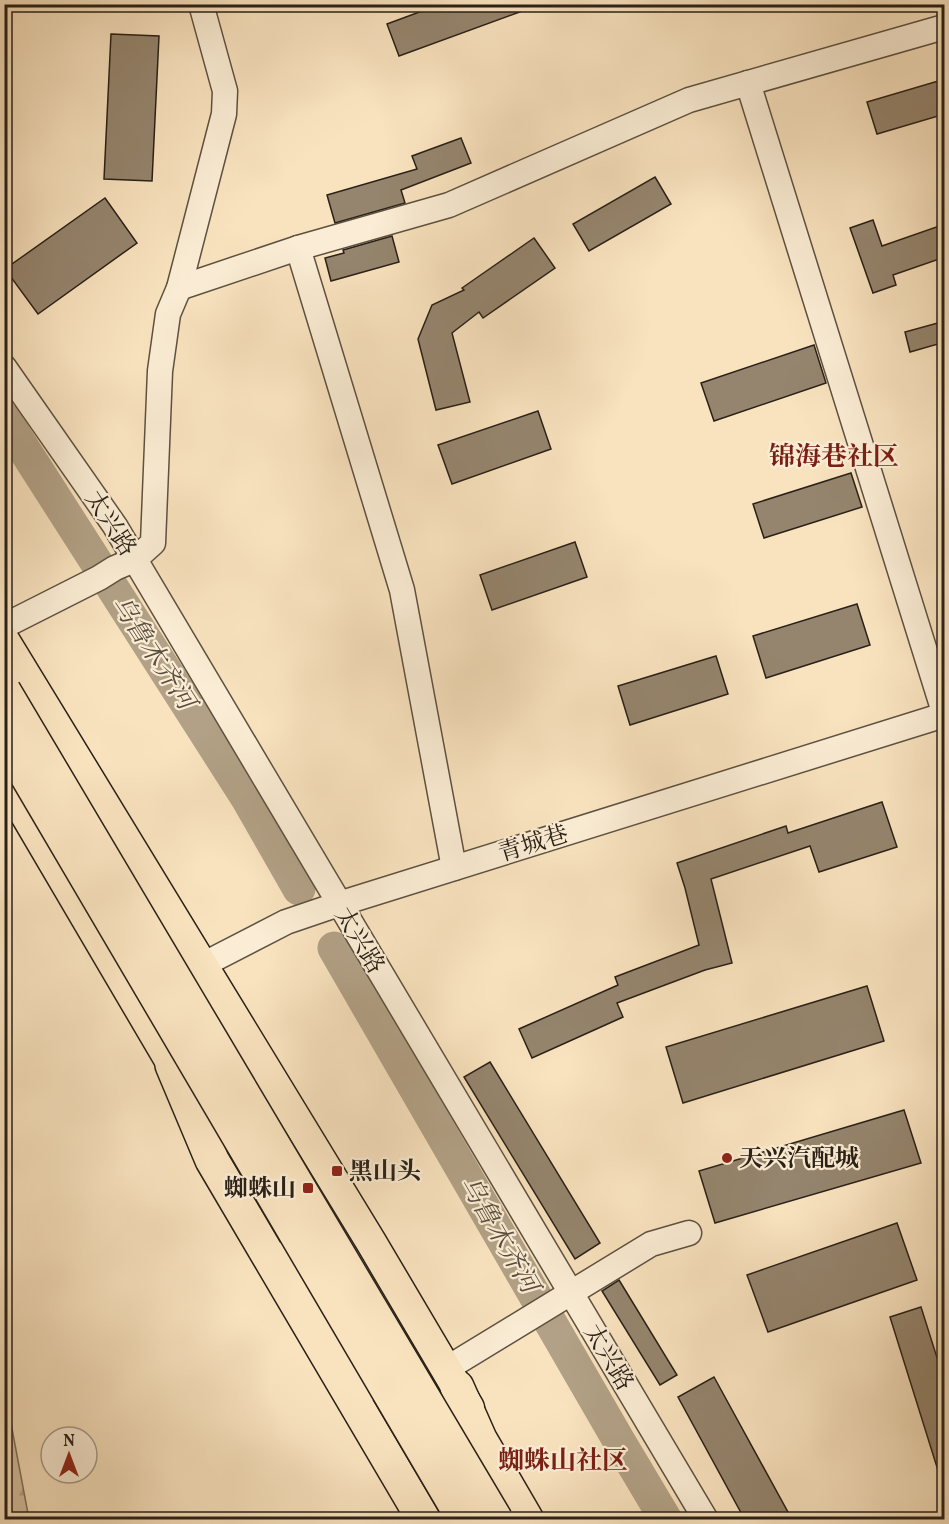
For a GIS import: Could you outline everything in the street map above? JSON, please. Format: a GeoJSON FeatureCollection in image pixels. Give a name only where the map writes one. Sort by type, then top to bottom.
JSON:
{"type":"FeatureCollection","features":[{"type":"Feature","properties":{"kind":"highway"},"geometry":{"type":"LineString","coordinates":[[4,691],[496,1520]]}},
{"type":"Feature","properties":{"kind":"highway"},"geometry":{"type":"LineString","coordinates":[[4,738],[464,1520]]}},
{"type":"Feature","properties":{"kind":"highway"},"geometry":{"type":"LineString","coordinates":[[172,1065],[212,1160],[424,1520]]}},
{"type":"Feature","properties":{"kind":"highway"},"geometry":{"type":"LineString","coordinates":[[451,1378],[480,1439],[527,1520]]}},
{"type":"Feature","properties":{"kind":"main road"},"geometry":{"type":"LineString","coordinates":[[4,640],[371,1242],[535,1520]]}},
{"type":"Feature","properties":{"kind":"main road"},"geometry":{"type":"LineString","coordinates":[[4,778],[442,1520]]}},
{"type":"Feature","properties":{"kind":"street"},"geometry":{"type":"LineString","coordinates":[[4,626],[116,569],[153,543],[160,371],[168,314],[179,288],[224,114],[225,91],[201,4]]}},
{"type":"Feature","properties":{"kind":"street"},"geometry":{"type":"LineString","coordinates":[[179,288],[297,248],[449,205],[689,100],[945,27]]}},
{"type":"Feature","properties":{"kind":"street"},"geometry":{"type":"LineString","coordinates":[[748,83],[945,714]]}},
{"type":"Feature","properties":{"kind":"street"},"geometry":{"type":"LineString","coordinates":[[297,248],[402,590],[454,868]]}},
{"type":"Feature","properties":{"kind":"street","name":"太兴路"},"geometry":{"type":"LineString","coordinates":[[4,367],[115,526],[116,569],[339,904],[566,1297],[706,1520]]}},
{"type":"Feature","properties":{"kind":"street","name":"青城巷"},"geometry":{"type":"LineString","coordinates":[[135,1002],[286,922],[945,714]]}},
{"type":"Feature","properties":{"kind":"street"},"geometry":{"type":"LineString","coordinates":[[451,1378],[533,1317],[651,1244],[689,1233]]}},
{"type":"Feature","properties":{"kind":"green space"},"geometry":{"type":"Polygon","coordinates":[[[4,1397],[7,1402],[29,1519],[5,1519],[4,1397]]]}},
{"type":"Feature","properties":{"kind":"building"},"geometry":{"type":"Polygon","coordinates":[[[441,4],[535,4],[536,6],[399,56],[387,24],[441,4]]]}},
{"type":"Feature","properties":{"kind":"building"},"geometry":{"type":"Polygon","coordinates":[[[111,34],[159,36],[152,181],[104,179],[111,34]]]}},
{"type":"Feature","properties":{"kind":"building"},"geometry":{"type":"Polygon","coordinates":[[[945,79],[945,114],[877,134],[867,102],[945,79]]]}},
{"type":"Feature","properties":{"kind":"building"},"geometry":{"type":"Polygon","coordinates":[[[461,138],[471,163],[401,190],[405,203],[335,223],[327,195],[417,169],[412,156],[461,138]]]}},
{"type":"Feature","properties":{"kind":"building"},"geometry":{"type":"Polygon","coordinates":[[[655,177],[671,204],[589,251],[573,224],[655,177]]]}},
{"type":"Feature","properties":{"kind":"building"},"geometry":{"type":"Polygon","coordinates":[[[105,198],[137,243],[38,314],[5,269],[105,198]]]}},
{"type":"Feature","properties":{"kind":"building"},"geometry":{"type":"Polygon","coordinates":[[[873,220],[882,246],[945,224],[945,257],[893,275],[896,285],[873,293],[850,228],[873,220]]]}},
{"type":"Feature","properties":{"kind":"building"},"geometry":{"type":"Polygon","coordinates":[[[392,236],[399,262],[331,281],[325,258],[344,253],[343,250],[392,236]]]}},
{"type":"Feature","properties":{"kind":"building"},"geometry":{"type":"Polygon","coordinates":[[[534,238],[555,268],[483,318],[479,312],[452,333],[470,402],[436,410],[418,339],[432,305],[464,290],[462,288],[534,238]]]}},
{"type":"Feature","properties":{"kind":"building"},"geometry":{"type":"Polygon","coordinates":[[[945,321],[945,342],[910,352],[905,332],[945,321]]]}},
{"type":"Feature","properties":{"kind":"building"},"geometry":{"type":"Polygon","coordinates":[[[814,345],[826,383],[714,421],[701,383],[814,345]]]}},
{"type":"Feature","properties":{"kind":"building"},"geometry":{"type":"Polygon","coordinates":[[[538,411],[551,449],[452,484],[438,445],[538,411]]]}},
{"type":"Feature","properties":{"kind":"building"},"geometry":{"type":"Polygon","coordinates":[[[851,473],[862,507],[764,538],[753,504],[851,473]]]}},
{"type":"Feature","properties":{"kind":"building"},"geometry":{"type":"Polygon","coordinates":[[[575,542],[587,577],[492,610],[480,575],[575,542]]]}},
{"type":"Feature","properties":{"kind":"building"},"geometry":{"type":"Polygon","coordinates":[[[857,604],[870,645],[766,678],[753,636],[857,604]]]}},
{"type":"Feature","properties":{"kind":"building"},"geometry":{"type":"Polygon","coordinates":[[[716,656],[728,694],[630,725],[618,686],[716,656]]]}},
{"type":"Feature","properties":{"kind":"building"},"geometry":{"type":"Polygon","coordinates":[[[882,802],[897,847],[819,872],[810,846],[711,879],[732,963],[705,970],[617,1003],[623,1017],[532,1058],[519,1029],[618,985],[615,977],[699,945],[677,863],[786,826],[788,833],[882,802]]]}},
{"type":"Feature","properties":{"kind":"building"},"geometry":{"type":"Polygon","coordinates":[[[867,986],[884,1041],[683,1103],[666,1047],[867,986]]]}},
{"type":"Feature","properties":{"kind":"building"},"geometry":{"type":"Polygon","coordinates":[[[490,1062],[600,1243],[575,1259],[464,1077],[490,1062]]]}},
{"type":"Feature","properties":{"kind":"building"},"geometry":{"type":"Polygon","coordinates":[[[904,1110],[921,1163],[715,1223],[699,1171],[904,1110]]]}},
{"type":"Feature","properties":{"kind":"building"},"geometry":{"type":"Polygon","coordinates":[[[897,1223],[917,1280],[768,1332],[747,1275],[897,1223]]]}},
{"type":"Feature","properties":{"kind":"building"},"geometry":{"type":"Polygon","coordinates":[[[619,1280],[677,1375],[660,1385],[602,1291],[619,1280]]]}},
{"type":"Feature","properties":{"kind":"building"},"geometry":{"type":"Polygon","coordinates":[[[921,1307],[945,1383],[945,1480],[941,1480],[890,1317],[921,1307]]]}},
{"type":"Feature","properties":{"kind":"building"},"geometry":{"type":"Polygon","coordinates":[[[714,1377],[789,1514],[778,1520],[745,1520],[678,1397],[714,1377]]]}},
{"type":"Feature","properties":{"kind":"waterway","name":"乌鲁木齐河"},"geometry":{"type":"LineString","coordinates":[[4,418],[247,798],[299,889]]}},
{"type":"Feature","properties":{"kind":"waterway","name":"乌鲁木齐河"},"geometry":{"type":"LineString","coordinates":[[334,948],[666,1520]]}},
{"type":"Feature","properties":{"kind":"place","name":"天兴汽配城"},"geometry":{"type":"Point","coordinates":[727,1158]}},
{"type":"Feature","properties":{"kind":"place","name":"黑山头"},"geometry":{"type":"Point","coordinates":[337,1171]}},
{"type":"Feature","properties":{"kind":"place","name":"蜘蛛山"},"geometry":{"type":"Point","coordinates":[308,1188]}},
{"type":"Feature","properties":{"kind":"district","name":"锦海巷社区"},"geometry":{"type":"Point","coordinates":[834,456]}},
{"type":"Feature","properties":{"kind":"district","name":"蜘蛛山社区"},"geometry":{"type":"Point","coordinates":[563,1460]}}]}
